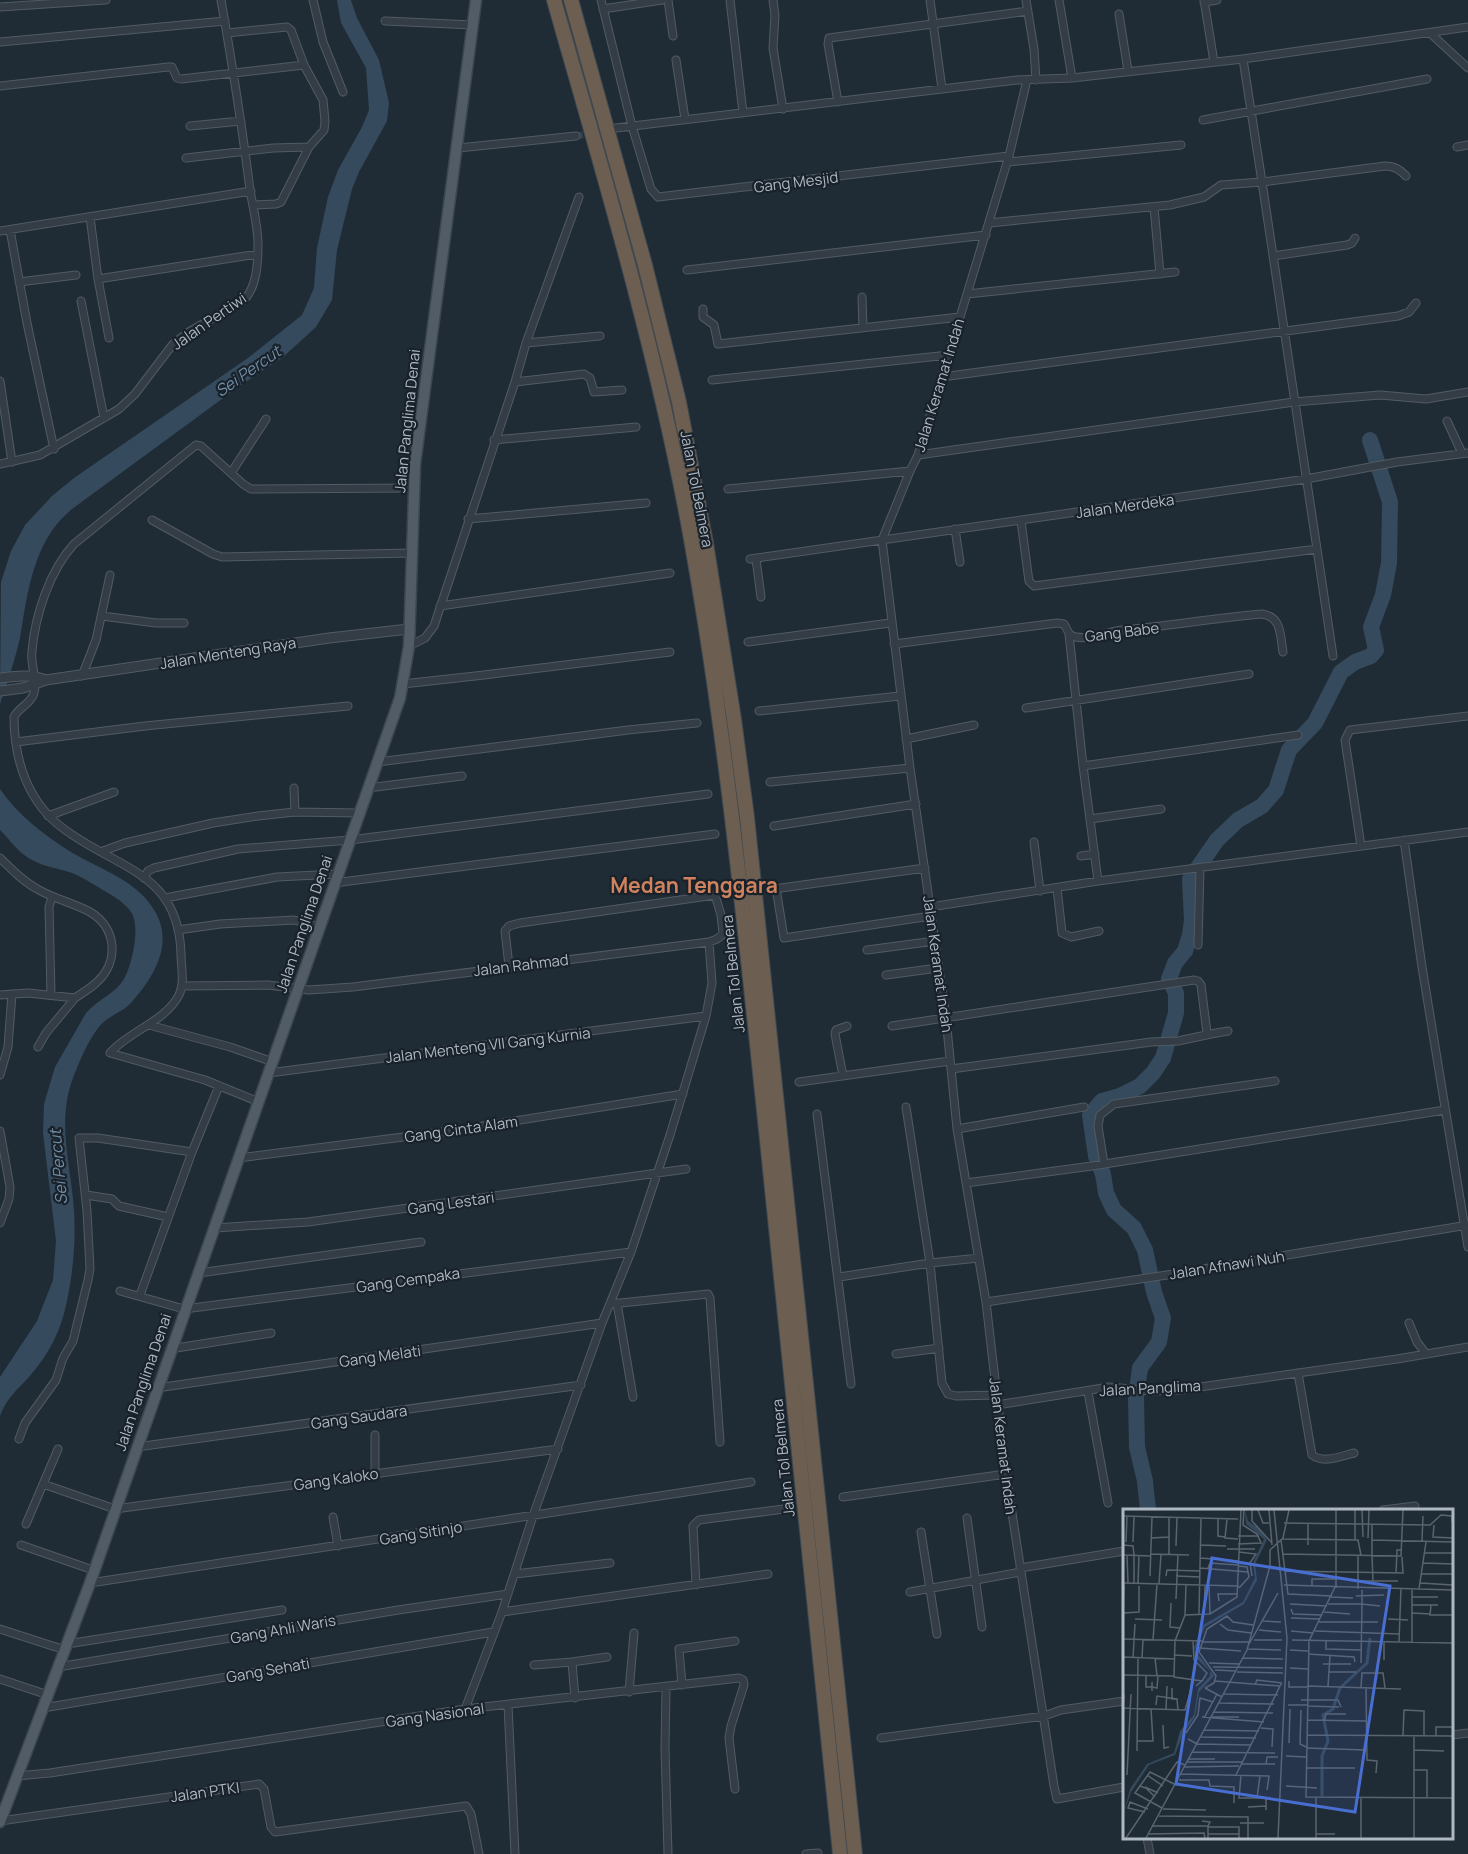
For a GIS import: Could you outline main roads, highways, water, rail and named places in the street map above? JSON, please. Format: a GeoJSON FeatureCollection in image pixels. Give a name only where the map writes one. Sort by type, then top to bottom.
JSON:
{"type":"FeatureCollection","features":[{"type":"Feature","properties":{"kind":"highway","name":"Jalan Tol Belmera"},"geometry":{"type":"LineString","coordinates":[[554,0],[615,215],[664,409],[686,511],[715,681],[755,1026],[840,1854]]}},
{"type":"Feature","properties":{"kind":"highway","name":"Jalan Tol Belmera"},"geometry":{"type":"LineString","coordinates":[[571,0],[645,265],[679,402],[706,543],[734,719],[750,840],[855,1854]]}},
{"type":"Feature","properties":{"kind":"main road","name":"Jalan Panglima Denai"},"geometry":{"type":"LineString","coordinates":[[0,1821],[90,1582],[184,1309],[199,1273],[271,1068],[318,927],[378,762],[403,684],[409,646],[415,464],[476,0]]}},
{"type":"Feature","properties":{"kind":"water","name":"Sei Percut"},"geometry":{"type":"Polygon","coordinates":[[[337,0],[351,0],[357,18],[379,60],[389,103],[387,121],[352,189],[337,250],[332,300],[316,327],[283,357],[241,385],[72,509],[59,522],[49,536],[34,568],[18,646],[0,704],[1,582],[11,551],[25,525],[52,496],[74,478],[248,358],[302,315],[314,288],[317,248],[328,197],[338,170],[369,110],[366,68],[341,23],[337,0]]]}},
{"type":"Feature","properties":{"kind":"water","name":"Sei Percut"},"geometry":{"type":"Polygon","coordinates":[[[0,789],[23,816],[51,839],[141,893],[157,915],[163,939],[158,962],[146,984],[130,1004],[98,1028],[83,1053],[70,1086],[65,1122],[75,1234],[67,1301],[58,1332],[48,1351],[9,1400],[0,1416],[0,1377],[37,1321],[53,1280],[56,1241],[43,1133],[44,1104],[55,1067],[86,1013],[116,989],[124,979],[132,955],[135,927],[131,912],[120,901],[76,875],[34,861],[13,845],[0,830],[0,789]]]}},
{"type":"Feature","properties":{"kind":"waterway"},"geometry":{"type":"LineString","coordinates":[[1148,1509],[1145,1481],[1137,1447],[1136,1397],[1140,1368],[1159,1342],[1163,1318],[1154,1292],[1145,1250],[1134,1228],[1114,1210],[1106,1193],[1103,1174],[1096,1156],[1090,1115],[1102,1101],[1120,1096],[1140,1086],[1163,1058],[1176,1013],[1176,993],[1169,979],[1175,963],[1185,951],[1190,935],[1192,920],[1190,879],[1217,840],[1238,820],[1262,806],[1276,790],[1289,750],[1315,723],[1341,672],[1355,662],[1371,656],[1376,650],[1371,627],[1383,595],[1389,563],[1390,502],[1370,440]]}},
{"type":"Feature","properties":{"kind":"tunnel"},"geometry":{"type":"LineString","coordinates":[[576,136],[608,130]]}},
{"type":"Feature","properties":{"kind":"district","name":"Medan Tenggara"},"geometry":{"type":"Point","coordinates":[694,885]}}]}
